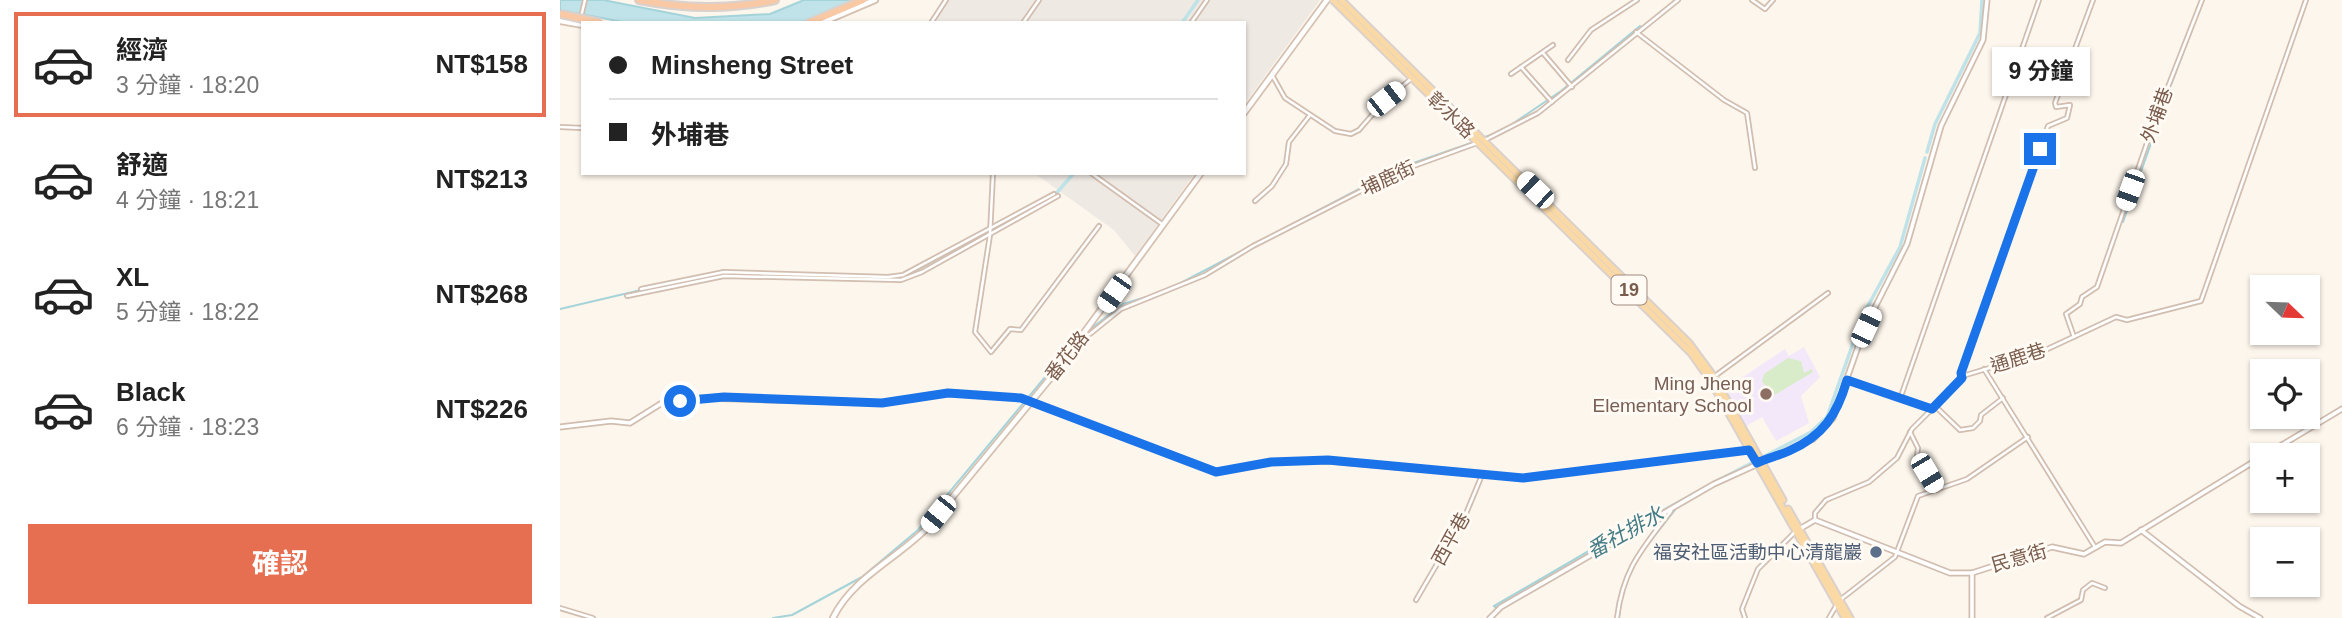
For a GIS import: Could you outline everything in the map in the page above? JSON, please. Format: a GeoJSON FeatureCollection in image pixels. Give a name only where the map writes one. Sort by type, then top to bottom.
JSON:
{"type":"FeatureCollection","features":[{"type":"Feature","properties":{"kind":"highway"},"geometry":{"type":"LineString","coordinates":[[639,0],[717,8],[775,0]]}},
{"type":"Feature","properties":{"kind":"highway"},"geometry":{"type":"LineString","coordinates":[[814,21],[863,0]]}},
{"type":"Feature","properties":{"kind":"highway"},"geometry":{"type":"LineString","coordinates":[[560,14],[592,21]]}},
{"type":"Feature","properties":{"kind":"main road"},"geometry":{"type":"LineString","coordinates":[[653,0],[709,5],[756,0]]}},
{"type":"Feature","properties":{"kind":"main road"},"geometry":{"type":"LineString","coordinates":[[826,21],[875,0]]}},
{"type":"Feature","properties":{"kind":"main road"},"geometry":{"type":"LineString","coordinates":[[1246,110],[1330,0]]}},
{"type":"Feature","properties":{"kind":"main road","name":"彰水路"},"geometry":{"type":"LineString","coordinates":[[1330,0],[1481,142]]}},
{"type":"Feature","properties":{"kind":"main road","name":"彰水路"},"geometry":{"type":"LineString","coordinates":[[1341,0],[1481,142]]}},
{"type":"Feature","properties":{"kind":"main road"},"geometry":{"type":"LineString","coordinates":[[560,21],[581,24]]}},
{"type":"Feature","properties":{"kind":"main road","name":"19"},"geometry":{"type":"LineString","coordinates":[[1481,142],[1631,288],[1712,378],[1848,618]]}},
{"type":"Feature","properties":{"kind":"main road","name":"番花路"},"geometry":{"type":"LineString","coordinates":[[833,618],[852,591],[908,547],[927,528],[1083,336],[1200,175]]}},
{"type":"Feature","properties":{"kind":"street"},"geometry":{"type":"LineString","coordinates":[[581,24],[585,0]]}},
{"type":"Feature","properties":{"kind":"street"},"geometry":{"type":"LineString","coordinates":[[932,21],[946,0]]}},
{"type":"Feature","properties":{"kind":"street"},"geometry":{"type":"LineString","coordinates":[[1024,21],[1039,0]]}},
{"type":"Feature","properties":{"kind":"street"},"geometry":{"type":"LineString","coordinates":[[1192,21],[1208,0]]}},
{"type":"Feature","properties":{"kind":"street"},"geometry":{"type":"LineString","coordinates":[[1568,60],[1591,30],[1637,0]]}},
{"type":"Feature","properties":{"kind":"street","name":"埔鹿街"},"geometry":{"type":"LineString","coordinates":[[1083,336],[1090,334],[1121,309],[1205,275],[1253,246],[1399,171],[1518,126],[1572,87],[1678,0]]}},
{"type":"Feature","properties":{"kind":"street"},"geometry":{"type":"LineString","coordinates":[[1752,0],[1765,9],[1773,0]]}},
{"type":"Feature","properties":{"kind":"street"},"geometry":{"type":"LineString","coordinates":[[1490,618],[1496,611],[1672,508],[1758,460],[1788,452],[1825,429],[1833,418],[1877,304],[1907,244],[1941,126],[1983,40],[1987,0]]}},
{"type":"Feature","properties":{"kind":"street"},"geometry":{"type":"LineString","coordinates":[[1900,399],[2039,0]]}},
{"type":"Feature","properties":{"kind":"street"},"geometry":{"type":"LineString","coordinates":[[1962,378],[1961,373],[2048,126],[2067,118],[2070,105],[2056,107],[2055,103],[2093,0]]}},
{"type":"Feature","properties":{"kind":"street","name":"外埔巷"},"geometry":{"type":"LineString","coordinates":[[2074,337],[2066,314],[2080,304],[2082,297],[2097,287],[2155,120],[2202,0]]}},
{"type":"Feature","properties":{"kind":"street","name":"通鹿巷"},"geometry":{"type":"LineString","coordinates":[[1815,520],[1815,513],[1826,500],[1869,482],[1897,458],[1910,432],[1962,378],[2039,353],[2116,317],[2127,320],[2197,303],[2204,296],[2306,0]]}},
{"type":"Feature","properties":{"kind":"street"},"geometry":{"type":"LineString","coordinates":[[1636,32],[1724,100],[1747,113],[1755,168]]}},
{"type":"Feature","properties":{"kind":"street"},"geometry":{"type":"LineString","coordinates":[[1511,75],[1553,45]]}},
{"type":"Feature","properties":{"kind":"street"},"geometry":{"type":"LineString","coordinates":[[1542,53],[1572,87]]}},
{"type":"Feature","properties":{"kind":"street"},"geometry":{"type":"LineString","coordinates":[[1521,66],[1552,102]]}},
{"type":"Feature","properties":{"kind":"street"},"geometry":{"type":"LineString","coordinates":[[1272,75],[1280,93],[1310,115],[1335,131],[1355,133],[1386,99],[1413,78]]}},
{"type":"Feature","properties":{"kind":"street"},"geometry":{"type":"LineString","coordinates":[[1255,201],[1272,186],[1286,164],[1288,144],[1310,115]]}},
{"type":"Feature","properties":{"kind":"street"},"geometry":{"type":"LineString","coordinates":[[560,127],[581,128]]}},
{"type":"Feature","properties":{"kind":"street"},"geometry":{"type":"LineString","coordinates":[[993,175],[991,232],[975,332],[993,352],[1010,329],[1021,330],[1099,226]]}},
{"type":"Feature","properties":{"kind":"street"},"geometry":{"type":"LineString","coordinates":[[1094,175],[1164,225]]}},
{"type":"Feature","properties":{"kind":"street"},"geometry":{"type":"LineString","coordinates":[[627,296],[724,276],[901,280],[1056,195]]}},
{"type":"Feature","properties":{"kind":"street"},"geometry":{"type":"LineString","coordinates":[[640,289],[724,272],[888,277],[910,272],[991,232]]}},
{"type":"Feature","properties":{"kind":"street"},"geometry":{"type":"LineString","coordinates":[[1712,378],[1828,293]]}},
{"type":"Feature","properties":{"kind":"street"},"geometry":{"type":"LineString","coordinates":[[1984,369],[2096,549]]}},
{"type":"Feature","properties":{"kind":"street"},"geometry":{"type":"LineString","coordinates":[[1847,380],[1900,399],[1933,407],[1960,430],[1973,428],[1980,421],[1981,415],[2003,398]]}},
{"type":"Feature","properties":{"kind":"street"},"geometry":{"type":"LineString","coordinates":[[560,427],[611,421],[630,423],[662,403],[724,397],[882,403],[948,393],[1030,401],[1216,472],[1271,462],[1328,460],[1482,475],[1541,477],[1751,449]]}},
{"type":"Feature","properties":{"kind":"street","name":"民意街"},"geometry":{"type":"LineString","coordinates":[[2286,443],[2342,409]]}},
{"type":"Feature","properties":{"kind":"street"},"geometry":{"type":"LineString","coordinates":[[1910,432],[1918,448],[1917,456],[1937,490]]}},
{"type":"Feature","properties":{"kind":"street"},"geometry":{"type":"LineString","coordinates":[[1829,618],[1839,602],[1883,569],[1897,552],[1918,496],[1984,470],[2028,437]]}},
{"type":"Feature","properties":{"kind":"street","name":"民意街"},"geometry":{"type":"LineString","coordinates":[[1815,520],[1950,573],[1972,573],[2052,547],[2078,554],[2096,549],[2105,542],[2121,543],[2250,464]]}},
{"type":"Feature","properties":{"kind":"street","name":"西平巷"},"geometry":{"type":"LineString","coordinates":[[1416,600],[1465,516],[1482,475]]}},
{"type":"Feature","properties":{"kind":"street"},"geometry":{"type":"LineString","coordinates":[[1617,618],[1621,588],[1630,565],[1672,508]]}},
{"type":"Feature","properties":{"kind":"street"},"geometry":{"type":"LineString","coordinates":[[1745,618],[1742,609],[1758,569],[1798,529],[1815,520]]}},
{"type":"Feature","properties":{"kind":"street"},"geometry":{"type":"LineString","coordinates":[[2141,530],[2239,606],[2260,618]]}},
{"type":"Feature","properties":{"kind":"street"},"geometry":{"type":"LineString","coordinates":[[1972,573],[1972,618]]}},
{"type":"Feature","properties":{"kind":"street"},"geometry":{"type":"LineString","coordinates":[[2047,618],[2081,600],[2083,590],[2092,583],[2105,588]]}},
{"type":"Feature","properties":{"kind":"street"},"geometry":{"type":"LineString","coordinates":[[1492,606],[1496,611]]}},
{"type":"Feature","properties":{"kind":"street"},"geometry":{"type":"LineString","coordinates":[[560,608],[593,618]]}},
{"type":"Feature","properties":{"kind":"shaded area"},"geometry":{"type":"Polygon","coordinates":[[[947,0],[1320,0],[1246,102],[1246,21],[933,21],[947,0]]]}},
{"type":"Feature","properties":{"kind":"shaded area"},"geometry":{"type":"Polygon","coordinates":[[[1037,175],[1194,175],[1135,256],[1114,230],[1037,175]]]}},
{"type":"Feature","properties":{"kind":"shaded area","name":"Ming Jheng Elementary School"},"geometry":{"type":"Polygon","coordinates":[[[1804,347],[1820,377],[1801,396],[1809,423],[1776,441],[1762,417],[1746,426],[1728,392],[1731,385],[1785,349],[1789,356],[1804,347]]]}},
{"type":"Feature","properties":{"kind":"green space"},"geometry":{"type":"Polygon","coordinates":[[[1788,358],[1801,361],[1804,373],[1812,369],[1813,372],[1768,399],[1766,396],[1772,392],[1762,382],[1764,374],[1788,358]]]}},
{"type":"Feature","properties":{"kind":"water"},"geometry":{"type":"Polygon","coordinates":[[[560,0],[603,0],[695,18],[770,14],[804,0],[856,0],[821,17],[806,21],[618,21],[560,10],[560,0]]]}},
{"type":"Feature","properties":{"kind":"water"},"geometry":{"type":"Polygon","coordinates":[[[1647,517],[1647,520],[1496,608],[1494,606],[1647,517]]]}},
{"type":"Feature","properties":{"kind":"waterway"},"geometry":{"type":"LineString","coordinates":[[1183,21],[1198,0]]}},
{"type":"Feature","properties":{"kind":"waterway"},"geometry":{"type":"LineString","coordinates":[[1927,152],[1935,124],[1980,33],[1982,0]]}},
{"type":"Feature","properties":{"kind":"waterway"},"geometry":{"type":"LineString","coordinates":[[2171,85],[2203,1]]}},
{"type":"Feature","properties":{"kind":"waterway"},"geometry":{"type":"LineString","coordinates":[[1508,127],[1561,91],[1640,26]]}},
{"type":"Feature","properties":{"kind":"waterway"},"geometry":{"type":"LineString","coordinates":[[2123,222],[2170,90]]}},
{"type":"Feature","properties":{"kind":"waterway"},"geometry":{"type":"LineString","coordinates":[[1482,138],[1494,134]]}},
{"type":"Feature","properties":{"kind":"waterway"},"geometry":{"type":"LineString","coordinates":[[1177,285],[1399,168],[1474,142]]}},
{"type":"Feature","properties":{"kind":"waterway"},"geometry":{"type":"LineString","coordinates":[[1713,483],[1811,432],[1827,417],[1863,315],[1900,247],[1925,158]]}},
{"type":"Feature","properties":{"kind":"waterway"},"geometry":{"type":"LineString","coordinates":[[995,227],[1054,196],[1072,175]]}},
{"type":"Feature","properties":{"kind":"waterway"},"geometry":{"type":"LineString","coordinates":[[906,276],[995,227]]}},
{"type":"Feature","properties":{"kind":"waterway"},"geometry":{"type":"LineString","coordinates":[[560,309],[641,290]]}},
{"type":"Feature","properties":{"kind":"waterway"},"geometry":{"type":"LineString","coordinates":[[1088,331],[1123,304],[1146,297]]}},
{"type":"Feature","properties":{"kind":"waterway"},"geometry":{"type":"LineString","coordinates":[[773,618],[792,615],[862,577],[918,530],[1080,335]]}},
{"type":"Feature","properties":{"kind":"waterway","name":"番社排水"},"geometry":{"type":"LineString","coordinates":[[1646,520],[1706,487]]}},
{"type":"Feature","properties":{"kind":"waterway"},"geometry":{"type":"LineString","coordinates":[[1648,544],[1675,510]]}},
{"type":"Feature","properties":{"kind":"waterway"},"geometry":{"type":"LineString","coordinates":[[1619,618],[1621,602]]}},
{"type":"Feature","properties":{"kind":"place","name":"Ming Jheng Elementary School"},"geometry":{"type":"Point","coordinates":[1766,394]}},
{"type":"Feature","properties":{"kind":"place","name":"福安社區活動中心清龍巖"},"geometry":{"type":"Point","coordinates":[1876,552]}},
{"type":"Feature","properties":{"kind":"route"},"geometry":{"type":"LineString","coordinates":[[680,401],[724,397],[882,403],[948,393],[1021,398],[1216,472],[1271,462],[1328,460],[1523,478],[1749,450],[1757,463],[1788,452],[1825,429],[1833,418],[1847,380],[1932,409],[1962,378],[1961,373],[2040,149]]}}]}
